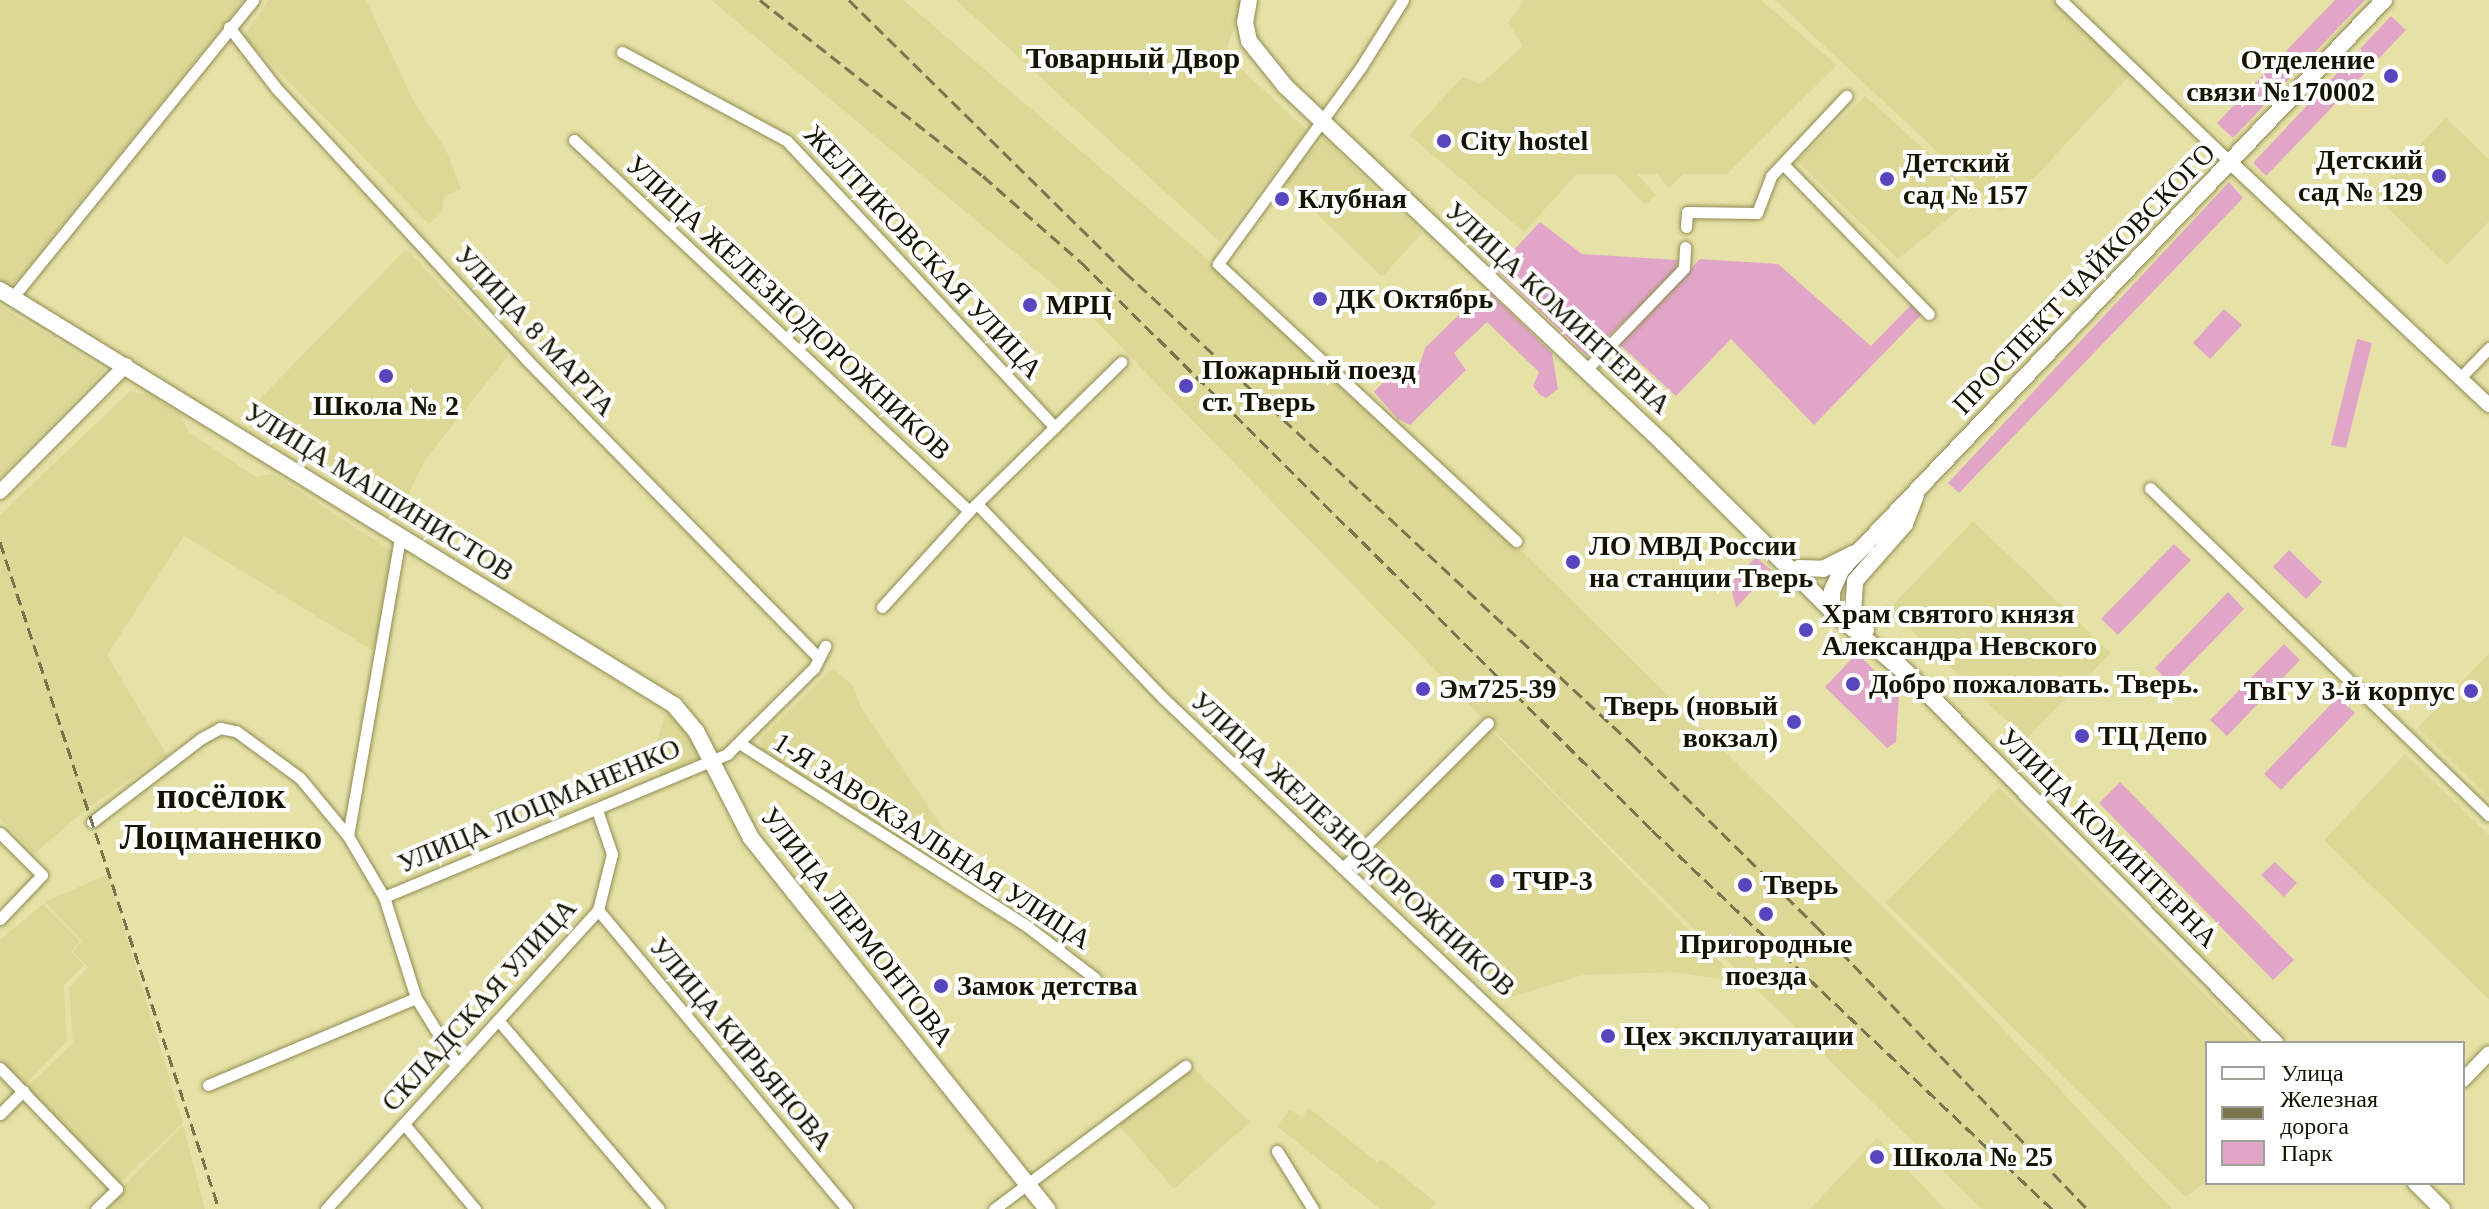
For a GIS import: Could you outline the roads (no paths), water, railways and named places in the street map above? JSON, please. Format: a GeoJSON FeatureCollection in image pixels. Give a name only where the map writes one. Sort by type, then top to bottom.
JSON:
{"type":"FeatureCollection","features":[{"type":"Feature","properties":{"kind":"main road","name":"УЛИЦА КОМИНТЕРНА"},"geometry":{"type":"LineString","coordinates":[[1249,0],[1245,26],[1253,48],[1323,122],[1756,534],[1800,575],[1830,597],[1903,671]]}},
{"type":"Feature","properties":{"kind":"main road","name":"ПРОСПЕКТ ЧАЙКОВСКОГО"},"geometry":{"type":"LineString","coordinates":[[1830,597],[1860,550],[2384,0]]}},
{"type":"Feature","properties":{"kind":"main road","name":"УЛИЦА МАШИНИСТОВ"},"geometry":{"type":"LineString","coordinates":[[6,294],[663,697],[692,726],[711,759]]}},
{"type":"Feature","properties":{"kind":"main road","name":"ПРОСПЕКТ ЧАЙКОВСКОГО"},"geometry":{"type":"LineString","coordinates":[[1830,597],[1858,574],[1905,524],[1920,488]]}},
{"type":"Feature","properties":{"kind":"main road"},"geometry":{"type":"LineString","coordinates":[[1800,575],[1823,569],[1860,550]]}},
{"type":"Feature","properties":{"kind":"main road"},"geometry":{"type":"LineString","coordinates":[[1856,622],[1852,598],[1858,574]]}},
{"type":"Feature","properties":{"kind":"main road"},"geometry":{"type":"LineString","coordinates":[[1800,575],[1830,597]]}},
{"type":"Feature","properties":{"kind":"main road","name":"УЛИЦА КОМИНТЕРНА"},"geometry":{"type":"LineString","coordinates":[[1830,597],[2273,1041]]}},
{"type":"Feature","properties":{"kind":"main road","name":"УЛИЦА ЛЕРМОНТОВА"},"geometry":{"type":"LineString","coordinates":[[711,759],[738,818],[780,877],[1047,1209]]}},
{"type":"Feature","properties":{"kind":"main road"},"geometry":{"type":"LineString","coordinates":[[2418,1185],[2442,1209]]}},
{"type":"Feature","properties":{"kind":"street"},"geometry":{"type":"LineString","coordinates":[[6,294],[253,0]]}},
{"type":"Feature","properties":{"kind":"street"},"geometry":{"type":"LineString","coordinates":[[1403,0],[1323,122],[1218,264],[1516,541]]}},
{"type":"Feature","properties":{"kind":"street"},"geometry":{"type":"LineString","coordinates":[[2061,0],[2489,405]]}},
{"type":"Feature","properties":{"kind":"street","name":"УЛИЦА 8 МАРТА"},"geometry":{"type":"LineString","coordinates":[[229,27],[277,89],[527,360],[818,657]]}},
{"type":"Feature","properties":{"kind":"street","name":"ЖЕЛТИКОВСКАЯ УЛИЦА"},"geometry":{"type":"LineString","coordinates":[[622,52],[787,141],[1055,427]]}},
{"type":"Feature","properties":{"kind":"street"},"geometry":{"type":"LineString","coordinates":[[1686,227],[1687,212],[1757,213],[1771,176],[1846,96]]}},
{"type":"Feature","properties":{"kind":"street","name":"УЛИЦА ЖЕЛЕЗНОДОРОЖНИКОВ"},"geometry":{"type":"LineString","coordinates":[[574,140],[974,508],[1163,698],[1703,1209]]}},
{"type":"Feature","properties":{"kind":"street"},"geometry":{"type":"LineString","coordinates":[[1783,164],[1929,314]]}},
{"type":"Feature","properties":{"kind":"street"},"geometry":{"type":"LineString","coordinates":[[1586,370],[1684,268],[1685,247]]}},
{"type":"Feature","properties":{"kind":"street"},"geometry":{"type":"LineString","coordinates":[[2460,378],[2489,348]]}},
{"type":"Feature","properties":{"kind":"street"},"geometry":{"type":"LineString","coordinates":[[882,607],[974,508],[1121,362]]}},
{"type":"Feature","properties":{"kind":"street"},"geometry":{"type":"LineString","coordinates":[[0,492],[126,365]]}},
{"type":"Feature","properties":{"kind":"street"},"geometry":{"type":"LineString","coordinates":[[2150,488],[2489,815]]}},
{"type":"Feature","properties":{"kind":"street"},"geometry":{"type":"LineString","coordinates":[[348,836],[400,537]]}},
{"type":"Feature","properties":{"kind":"street"},"geometry":{"type":"LineString","coordinates":[[711,759],[741,744],[814,668],[825,646]]}},
{"type":"Feature","properties":{"kind":"street"},"geometry":{"type":"LineString","coordinates":[[1343,868],[1488,723]]}},
{"type":"Feature","properties":{"kind":"street"},"geometry":{"type":"LineString","coordinates":[[92,822],[220,728],[236,731],[300,778],[348,836],[384,897],[416,998],[457,1064]]}},
{"type":"Feature","properties":{"kind":"street","name":"1-Я ЗАВОКЗАЛЬНАЯ УЛИЦА"},"geometry":{"type":"LineString","coordinates":[[741,744],[1024,924],[1095,978]]}},
{"type":"Feature","properties":{"kind":"street","name":"УЛИЦА ЛОЦМАНЕНКО"},"geometry":{"type":"LineString","coordinates":[[384,897],[597,810],[711,759]]}},
{"type":"Feature","properties":{"kind":"street","name":"СКЛАДСКАЯ УЛИЦА"},"geometry":{"type":"LineString","coordinates":[[326,1209],[598,910],[612,854],[597,810]]}},
{"type":"Feature","properties":{"kind":"street"},"geometry":{"type":"LineString","coordinates":[[0,833],[42,875],[0,919]]}},
{"type":"Feature","properties":{"kind":"street","name":"УЛИЦА КИРЬЯНОВА"},"geometry":{"type":"LineString","coordinates":[[598,910],[847,1209]]}},
{"type":"Feature","properties":{"kind":"street"},"geometry":{"type":"LineString","coordinates":[[208,1085],[416,998]]}},
{"type":"Feature","properties":{"kind":"street"},"geometry":{"type":"LineString","coordinates":[[498,1020],[659,1209]]}},
{"type":"Feature","properties":{"kind":"street"},"geometry":{"type":"LineString","coordinates":[[2465,1078],[2489,1053]]}},
{"type":"Feature","properties":{"kind":"street"},"geometry":{"type":"LineString","coordinates":[[994,1209],[1185,1066]]}},
{"type":"Feature","properties":{"kind":"street"},"geometry":{"type":"LineString","coordinates":[[0,1068],[117,1189],[96,1209]]}},
{"type":"Feature","properties":{"kind":"street"},"geometry":{"type":"LineString","coordinates":[[0,1114],[23,1091]]}},
{"type":"Feature","properties":{"kind":"street"},"geometry":{"type":"LineString","coordinates":[[404,1124],[475,1209]]}},
{"type":"Feature","properties":{"kind":"street"},"geometry":{"type":"LineString","coordinates":[[1277,1151],[1313,1209]]}},
{"type":"Feature","properties":{"kind":"railway"},"geometry":{"type":"LineString","coordinates":[[760,0],[983,176],[1081,262],[1652,830],[2052,1209]]}},
{"type":"Feature","properties":{"kind":"railway"},"geometry":{"type":"LineString","coordinates":[[849,0],[1125,272],[1632,744],[1816,926],[2087,1209]]}},
{"type":"Feature","properties":{"kind":"railway"},"geometry":{"type":"LineString","coordinates":[[0,542],[219,1209]]}},
{"type":"Feature","properties":{"kind":"place","name":"Отделение связи №170002"},"geometry":{"type":"Point","coordinates":[2391,76]}},
{"type":"Feature","properties":{"kind":"place","name":"City hostel"},"geometry":{"type":"Point","coordinates":[1444,141]}},
{"type":"Feature","properties":{"kind":"place","name":"Детский сад № 129"},"geometry":{"type":"Point","coordinates":[2439,176]}},
{"type":"Feature","properties":{"kind":"place","name":"Детский сад № 157"},"geometry":{"type":"Point","coordinates":[1887,179]}},
{"type":"Feature","properties":{"kind":"place","name":"Клубная"},"geometry":{"type":"Point","coordinates":[1282,199]}},
{"type":"Feature","properties":{"kind":"place","name":"ДК Октябрь"},"geometry":{"type":"Point","coordinates":[1320,299]}},
{"type":"Feature","properties":{"kind":"place","name":"МРЦ"},"geometry":{"type":"Point","coordinates":[1030,305]}},
{"type":"Feature","properties":{"kind":"place","name":"Школа № 2"},"geometry":{"type":"Point","coordinates":[386,376]}},
{"type":"Feature","properties":{"kind":"place","name":"Пожарный поезд ст. Тверь"},"geometry":{"type":"Point","coordinates":[1186,386]}},
{"type":"Feature","properties":{"kind":"place","name":"ЛО МВД России на станции Тверь"},"geometry":{"type":"Point","coordinates":[1573,562]}},
{"type":"Feature","properties":{"kind":"place","name":"Храм святого князя Александра Невского"},"geometry":{"type":"Point","coordinates":[1806,630]}},
{"type":"Feature","properties":{"kind":"place","name":"Добро пожаловать. Тверь."},"geometry":{"type":"Point","coordinates":[1853,684]}},
{"type":"Feature","properties":{"kind":"place","name":"Эм725-39"},"geometry":{"type":"Point","coordinates":[1423,689]}},
{"type":"Feature","properties":{"kind":"place","name":"ТвГУ 3-й корпус"},"geometry":{"type":"Point","coordinates":[2471,691]}},
{"type":"Feature","properties":{"kind":"place","name":"Тверь (новый вокзал)"},"geometry":{"type":"Point","coordinates":[1794,722]}},
{"type":"Feature","properties":{"kind":"place","name":"ТЦ Депо"},"geometry":{"type":"Point","coordinates":[2082,736]}},
{"type":"Feature","properties":{"kind":"place","name":"ТЧР-3"},"geometry":{"type":"Point","coordinates":[1497,881]}},
{"type":"Feature","properties":{"kind":"place","name":"Тверь"},"geometry":{"type":"Point","coordinates":[1745,885]}},
{"type":"Feature","properties":{"kind":"place","name":"Пригородные поезда"},"geometry":{"type":"Point","coordinates":[1766,914]}},
{"type":"Feature","properties":{"kind":"place","name":"Замок детства"},"geometry":{"type":"Point","coordinates":[941,986]}},
{"type":"Feature","properties":{"kind":"place","name":"Цех эксплуатации"},"geometry":{"type":"Point","coordinates":[1608,1036]}},
{"type":"Feature","properties":{"kind":"place","name":"Школа № 25"},"geometry":{"type":"Point","coordinates":[1877,1157]}},
{"type":"Feature","properties":{"kind":"district","name":"Товарный Двор"},"geometry":{"type":"Point","coordinates":[1133,58]}},
{"type":"Feature","properties":{"kind":"district","name":"посёлок Лоцманенко"},"geometry":{"type":"Point","coordinates":[221,816]}}]}
